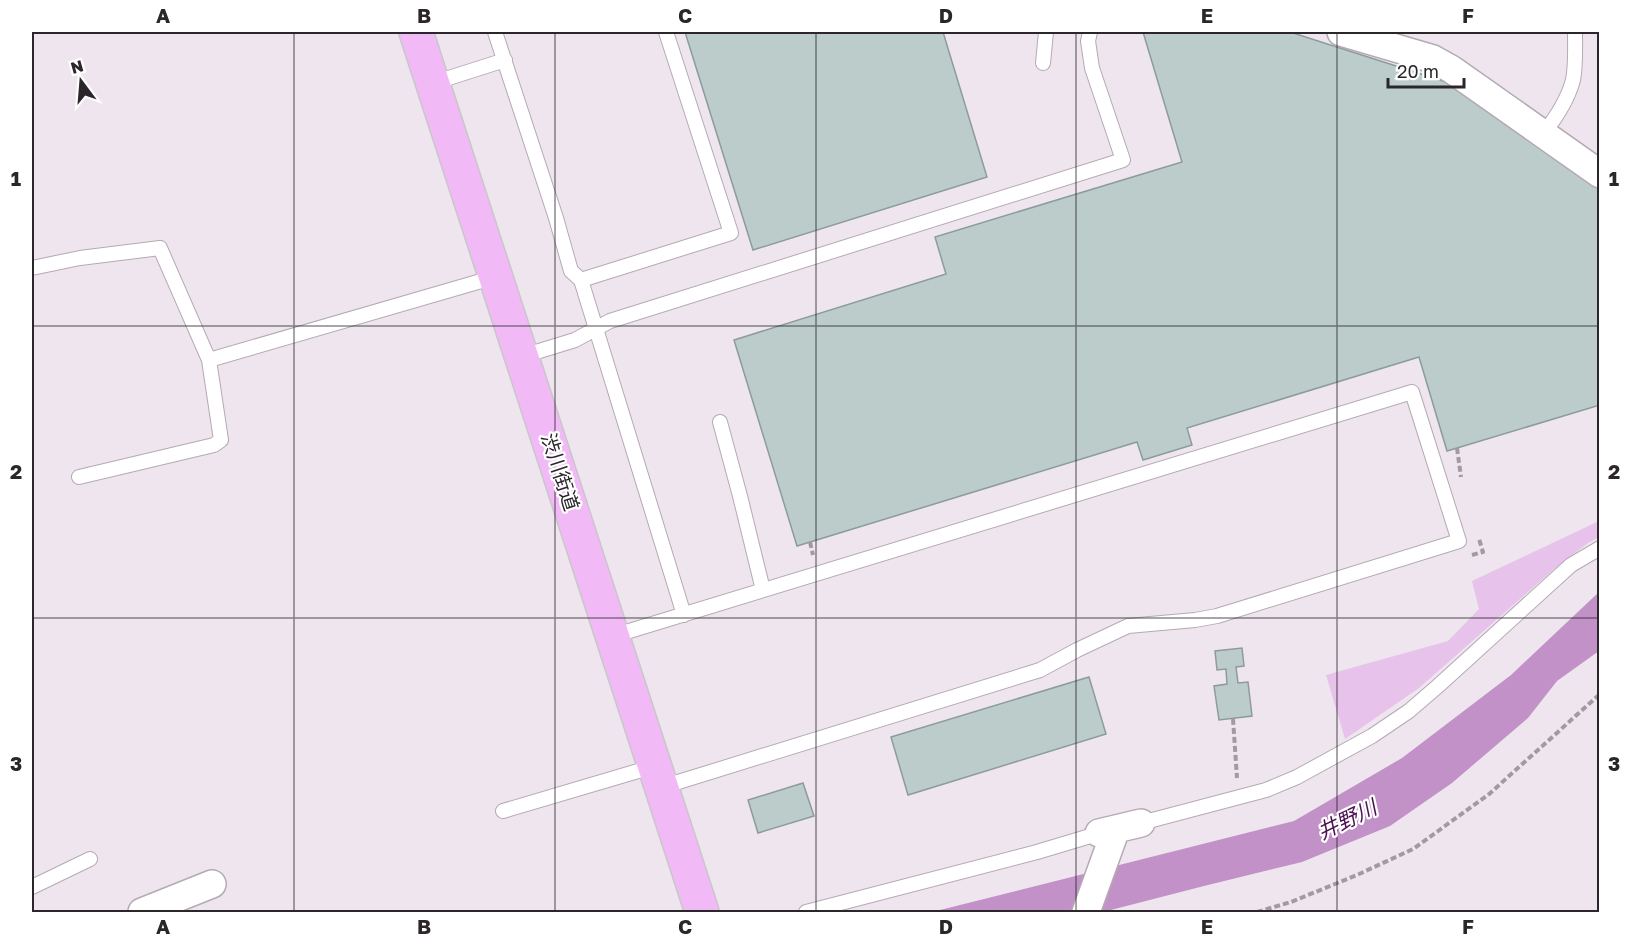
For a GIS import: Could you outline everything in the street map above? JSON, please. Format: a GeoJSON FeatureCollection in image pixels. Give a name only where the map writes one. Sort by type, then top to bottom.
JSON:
{"type":"FeatureCollection","features":[{"type":"Feature","properties":{"kind":"main road","name":"渋川街道"},"geometry":{"type":"LineString","coordinates":[[416,32],[702,912]]}},
{"type":"Feature","properties":{"kind":"street"},"geometry":{"type":"LineString","coordinates":[[1341,32],[1440,62],[1599,174]]}},
{"type":"Feature","properties":{"kind":"street"},"geometry":{"type":"LineString","coordinates":[[1086,912],[1108,834],[1141,823]]}},
{"type":"Feature","properties":{"kind":"street"},"geometry":{"type":"LineString","coordinates":[[142,912],[212,884]]}},
{"type":"Feature","properties":{"kind":"lane"},"geometry":{"type":"LineString","coordinates":[[495,32],[571,271],[581,280],[684,615]]}},
{"type":"Feature","properties":{"kind":"lane"},"geometry":{"type":"LineString","coordinates":[[581,280],[731,233],[666,32]]}},
{"type":"Feature","properties":{"kind":"lane"},"geometry":{"type":"LineString","coordinates":[[1043,63],[1046,32]]}},
{"type":"Feature","properties":{"kind":"lane"},"geometry":{"type":"LineString","coordinates":[[523,356],[575,340],[610,321],[1123,160],[1092,68],[1088,41],[1090,32]]}},
{"type":"Feature","properties":{"kind":"lane"},"geometry":{"type":"LineString","coordinates":[[1543,134],[1556,117],[1573,80],[1575,32]]}},
{"type":"Feature","properties":{"kind":"lane"},"geometry":{"type":"LineString","coordinates":[[433,83],[505,60]]}},
{"type":"Feature","properties":{"kind":"lane"},"geometry":{"type":"LineString","coordinates":[[32,268],[80,258],[160,248],[209,360],[221,440],[214,445],[79,477]]}},
{"type":"Feature","properties":{"kind":"lane"},"geometry":{"type":"LineString","coordinates":[[209,360],[496,277]]}},
{"type":"Feature","properties":{"kind":"lane"},"geometry":{"type":"LineString","coordinates":[[503,811],[795,746],[1040,670],[1085,645],[1128,626],[1217,616],[1459,541],[1412,392],[613,636]]}},
{"type":"Feature","properties":{"kind":"lane"},"geometry":{"type":"LineString","coordinates":[[720,422],[763,590]]}},
{"type":"Feature","properties":{"kind":"lane"},"geometry":{"type":"LineString","coordinates":[[1141,823],[1266,790],[1297,777],[1372,736],[1409,711],[1571,565],[1599,548]]}},
{"type":"Feature","properties":{"kind":"lane"},"geometry":{"type":"LineString","coordinates":[[806,912],[1108,834]]}},
{"type":"Feature","properties":{"kind":"lane"},"geometry":{"type":"LineString","coordinates":[[32,887],[90,859]]}},
{"type":"Feature","properties":{"kind":"path"},"geometry":{"type":"LineString","coordinates":[[1457,448],[1462,483]]}},
{"type":"Feature","properties":{"kind":"path"},"geometry":{"type":"LineString","coordinates":[[1461,559],[1483,552],[1477,533]]}},
{"type":"Feature","properties":{"kind":"path"},"geometry":{"type":"LineString","coordinates":[[810,542],[813,555]]}},
{"type":"Feature","properties":{"kind":"path"},"geometry":{"type":"LineString","coordinates":[[1257,912],[1291,902],[1358,875],[1413,849],[1488,795],[1599,694]]}},
{"type":"Feature","properties":{"kind":"path"},"geometry":{"type":"LineString","coordinates":[[1233,719],[1238,789],[1241,796]]}},
{"type":"Feature","properties":{"kind":"shaded area"},"geometry":{"type":"Polygon","coordinates":[[[1599,521],[1599,537],[1554,569],[1419,688],[1345,739],[1326,675],[1448,641],[1479,609],[1472,581],[1599,521]]]}},
{"type":"Feature","properties":{"kind":"water","name":"井野川"},"geometry":{"type":"Polygon","coordinates":[[[1599,592],[1599,651],[1557,681],[1528,718],[1452,783],[1390,826],[1302,862],[1103,912],[932,912],[1294,821],[1402,758],[1511,675],[1599,592]]]}},
{"type":"Feature","properties":{"kind":"building"},"geometry":{"type":"Polygon","coordinates":[[[685,32],[943,32],[987,177],[753,250],[685,32]]]}},
{"type":"Feature","properties":{"kind":"building"},"geometry":{"type":"Polygon","coordinates":[[[1143,32],[1290,32],[1446,82],[1600,189],[1600,405],[1447,451],[1419,357],[1187,428],[1192,445],[1143,460],[1137,442],[797,546],[734,340],[946,274],[935,237],[1182,162],[1143,32]]]}},
{"type":"Feature","properties":{"kind":"building"},"geometry":{"type":"Polygon","coordinates":[[[1242,648],[1244,666],[1236,667],[1238,683],[1248,682],[1252,716],[1219,720],[1214,686],[1227,684],[1226,669],[1217,670],[1215,651],[1242,648]]]}},
{"type":"Feature","properties":{"kind":"building"},"geometry":{"type":"Polygon","coordinates":[[[1089,677],[1106,734],[908,795],[891,737],[1089,677]]]}},
{"type":"Feature","properties":{"kind":"building"},"geometry":{"type":"Polygon","coordinates":[[[803,783],[814,816],[758,833],[748,800],[803,783]]]}}]}
